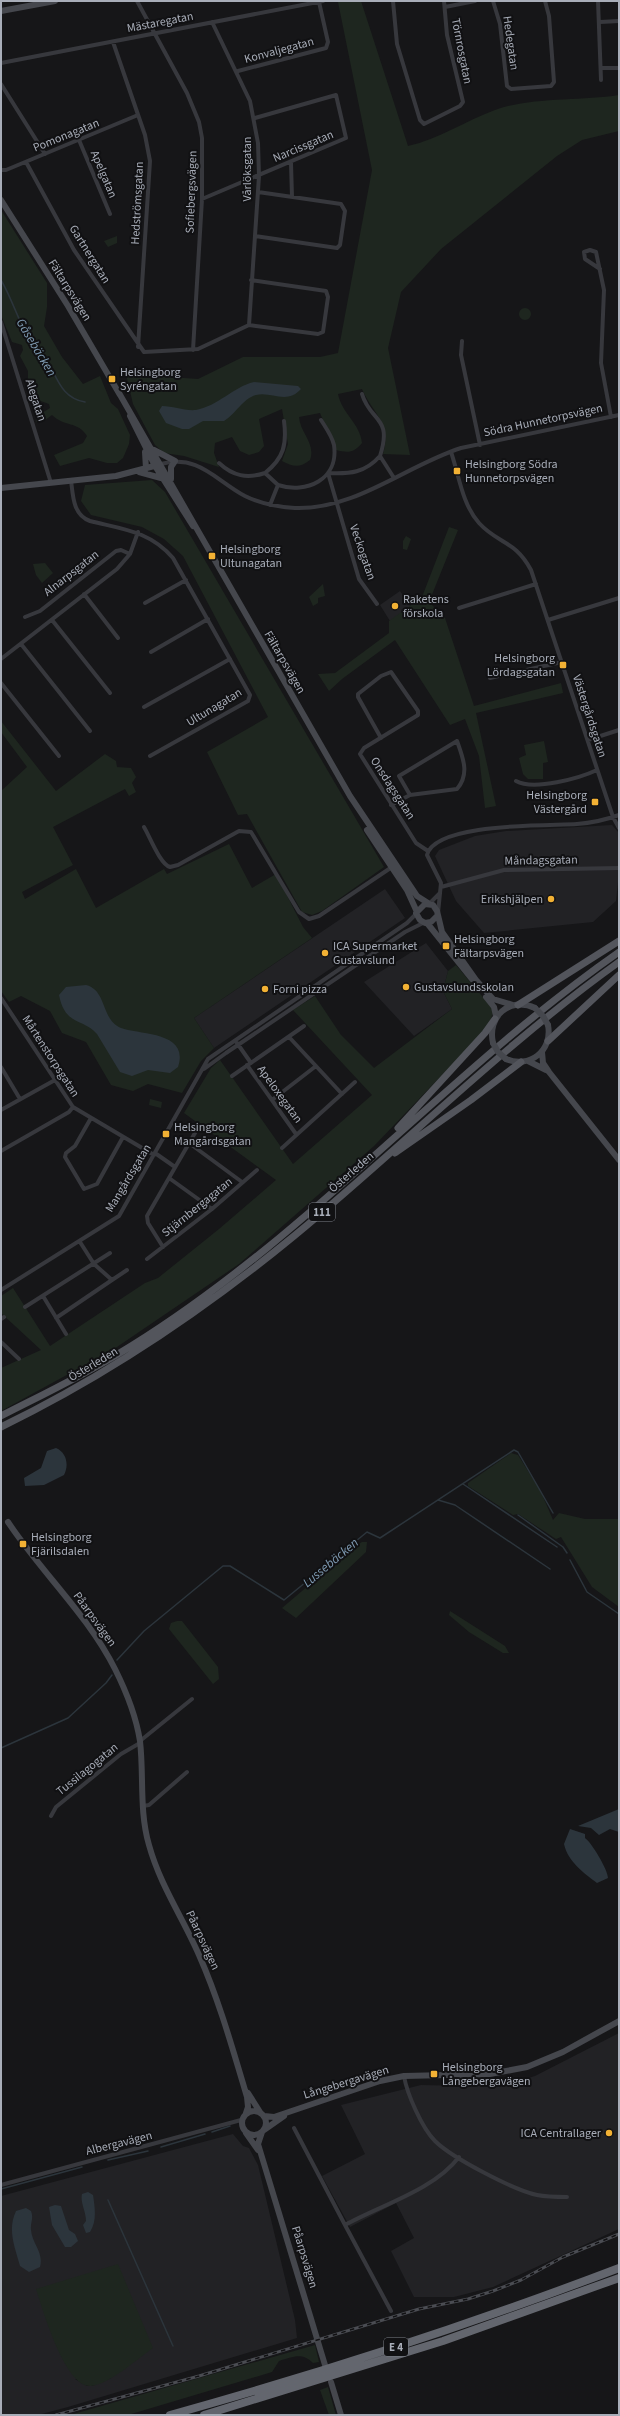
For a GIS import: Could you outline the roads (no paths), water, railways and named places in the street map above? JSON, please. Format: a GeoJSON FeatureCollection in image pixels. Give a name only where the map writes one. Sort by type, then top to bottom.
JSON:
{"type":"FeatureCollection","features":[{"type":"Feature","properties":{"kind":"highway","name":"E 4"},"geometry":{"type":"LineString","coordinates":[[170,2415],[430,2336],[619,2268]]}},
{"type":"Feature","properties":{"kind":"highway","name":"E 4"},"geometry":{"type":"LineString","coordinates":[[204,2415],[443,2341],[619,2278]]}},
{"type":"Feature","properties":{"kind":"main road"},"geometry":{"type":"LineString","coordinates":[[515,1005],[619,941]]}},
{"type":"Feature","properties":{"kind":"main road","name":"Österleden"},"geometry":{"type":"LineString","coordinates":[[1,1416],[118,1354],[189,1306],[267,1248],[477,1064],[581,979],[619,952]]}},
{"type":"Feature","properties":{"kind":"main road","name":"Österleden"},"geometry":{"type":"LineString","coordinates":[[1,1427],[103,1372],[198,1311],[295,1235],[370,1171],[483,1069],[554,1011],[619,962]]}},
{"type":"Feature","properties":{"kind":"main road"},"geometry":{"type":"LineString","coordinates":[[548,1041],[619,975]]}},
{"type":"Feature","properties":{"kind":"main road"},"geometry":{"type":"LineString","coordinates":[[374,1154],[485,1033],[495,1018]]}},
{"type":"Feature","properties":{"kind":"main road"},"geometry":{"type":"LineString","coordinates":[[370,1171],[525,1062]]}},
{"type":"Feature","properties":{"kind":"street"},"geometry":{"type":"LineString","coordinates":[[1,11],[56,1]]}},
{"type":"Feature","properties":{"kind":"street","name":"Sofiebergsvägen"},"geometry":{"type":"LineString","coordinates":[[137,1],[187,93],[199,122],[203,147],[202,199],[192,350]]}},
{"type":"Feature","properties":{"kind":"street","name":"Mästaregatan"},"geometry":{"type":"LineString","coordinates":[[1,63],[321,1]]}},
{"type":"Feature","properties":{"kind":"street","name":"Konvaljegatan"},"geometry":{"type":"LineString","coordinates":[[238,71],[326,48],[328,42],[321,1]]}},
{"type":"Feature","properties":{"kind":"street","name":"Törnrosgatan"},"geometry":{"type":"LineString","coordinates":[[393,1],[397,44],[421,122],[426,123],[462,104],[447,35],[444,1]]}},
{"type":"Feature","properties":{"kind":"street"},"geometry":{"type":"LineString","coordinates":[[444,7],[475,1]]}},
{"type":"Feature","properties":{"kind":"street","name":"Hedegatan"},"geometry":{"type":"LineString","coordinates":[[493,1],[500,24],[508,88],[554,84],[549,16],[545,1]]}},
{"type":"Feature","properties":{"kind":"street"},"geometry":{"type":"LineString","coordinates":[[598,1],[602,80]]}},
{"type":"Feature","properties":{"kind":"street"},"geometry":{"type":"LineString","coordinates":[[600,22],[619,21]]}},
{"type":"Feature","properties":{"kind":"street","name":"Vårlöksgatan"},"geometry":{"type":"LineString","coordinates":[[212,22],[238,71],[255,118],[258,143],[258,192],[249,325]]}},
{"type":"Feature","properties":{"kind":"street","name":"Hedströmsgatan"},"geometry":{"type":"LineString","coordinates":[[113,42],[146,140],[150,166],[138,347]]}},
{"type":"Feature","properties":{"kind":"street"},"geometry":{"type":"LineString","coordinates":[[601,68],[619,68]]}},
{"type":"Feature","properties":{"kind":"street"},"geometry":{"type":"LineString","coordinates":[[1,84],[45,154]]}},
{"type":"Feature","properties":{"kind":"street","name":"Narcissgatan"},"geometry":{"type":"LineString","coordinates":[[202,199],[291,163],[345,139],[338,96],[334,95],[255,118]]}},
{"type":"Feature","properties":{"kind":"street","name":"Pomonagatan"},"geometry":{"type":"LineString","coordinates":[[1,170],[6,170],[138,116]]}},
{"type":"Feature","properties":{"kind":"street","name":"Apelgatan"},"geometry":{"type":"LineString","coordinates":[[79,140],[110,214]]}},
{"type":"Feature","properties":{"kind":"street","name":"Gartnergatan"},"geometry":{"type":"LineString","coordinates":[[26,162],[74,250],[138,347],[144,352],[192,350]]}},
{"type":"Feature","properties":{"kind":"street"},"geometry":{"type":"LineString","coordinates":[[291,163],[292,197]]}},
{"type":"Feature","properties":{"kind":"street"},"geometry":{"type":"LineString","coordinates":[[255,236],[335,248],[339,246],[345,211],[343,206],[258,192]]}},
{"type":"Feature","properties":{"kind":"street","name":"Fältarpsvägen"},"geometry":{"type":"LineString","coordinates":[[1,200],[68,306],[171,480],[202,539],[350,796],[400,873],[417,896],[429,903],[437,914]]}},
{"type":"Feature","properties":{"kind":"street","name":"Södra Hunnetorpsvägen"},"geometry":{"type":"LineString","coordinates":[[600,270],[585,259],[584,252],[590,250],[596,252],[600,270],[604,296],[601,363],[610,417]]}},
{"type":"Feature","properties":{"kind":"street"},"geometry":{"type":"LineString","coordinates":[[192,350],[203,348],[249,325],[320,334],[323,330],[328,297],[324,290],[251,280]]}},
{"type":"Feature","properties":{"kind":"street","name":"Alegatan"},"geometry":{"type":"LineString","coordinates":[[1,322],[51,483]]}},
{"type":"Feature","properties":{"kind":"street","name":"Södra Hunnetorpsvägen"},"geometry":{"type":"LineString","coordinates":[[462,341],[461,355],[480,444]]}},
{"type":"Feature","properties":{"kind":"street","name":"Fältarpsvägen"},"geometry":{"type":"LineString","coordinates":[[119,393],[154,466],[202,539]]}},
{"type":"Feature","properties":{"kind":"street"},"geometry":{"type":"LineString","coordinates":[[328,473],[360,472],[368,468],[380,456],[384,444],[382,426],[373,411],[365,403],[362,394]]}},
{"type":"Feature","properties":{"kind":"street","name":"Södra Hunnetorpsvägen"},"geometry":{"type":"LineString","coordinates":[[1,488],[138,472],[175,461],[191,463],[199,466],[244,496],[270,505],[296,508],[337,503],[361,494],[451,452],[480,444],[619,415]]}},
{"type":"Feature","properties":{"kind":"street"},"geometry":{"type":"LineString","coordinates":[[265,473],[278,485],[297,489],[309,487],[328,473],[334,456],[334,444],[321,420]]}},
{"type":"Feature","properties":{"kind":"street"},"geometry":{"type":"LineString","coordinates":[[219,463],[240,476],[251,477],[265,473],[275,465],[284,450],[284,421]]}},
{"type":"Feature","properties":{"kind":"street"},"geometry":{"type":"LineString","coordinates":[[145,450],[146,469]]}},
{"type":"Feature","properties":{"kind":"street"},"geometry":{"type":"LineString","coordinates":[[153,450],[175,461],[171,467],[171,480]]}},
{"type":"Feature","properties":{"kind":"street","name":"Västergårdsgatan"},"geometry":{"type":"LineString","coordinates":[[451,452],[472,513],[486,530],[512,545],[520,553],[536,584],[613,817]]}},
{"type":"Feature","properties":{"kind":"street"},"geometry":{"type":"LineString","coordinates":[[380,456],[394,478]]}},
{"type":"Feature","properties":{"kind":"street"},"geometry":{"type":"LineString","coordinates":[[138,472],[151,474],[162,478]]}},
{"type":"Feature","properties":{"kind":"street"},"geometry":{"type":"LineString","coordinates":[[328,473],[337,503]]}},
{"type":"Feature","properties":{"kind":"street","name":"Ultunagatan"},"geometry":{"type":"LineString","coordinates":[[72,480],[74,504],[82,516],[90,521],[138,532],[164,547],[173,558],[186,580],[250,695],[249,700],[150,756]]}},
{"type":"Feature","properties":{"kind":"street"},"geometry":{"type":"LineString","coordinates":[[270,505],[278,485]]}},
{"type":"Feature","properties":{"kind":"street","name":"Veckogatan"},"geometry":{"type":"LineString","coordinates":[[337,503],[359,578],[377,604]]}},
{"type":"Feature","properties":{"kind":"street","name":"Alnarpsgatan"},"geometry":{"type":"LineString","coordinates":[[1,659],[117,569],[130,554],[138,532]]}},
{"type":"Feature","properties":{"kind":"street","name":"Alnarpsgatan"},"geometry":{"type":"LineString","coordinates":[[26,617],[40,610],[116,551],[121,550],[130,554]]}},
{"type":"Feature","properties":{"kind":"street"},"geometry":{"type":"LineString","coordinates":[[145,603],[186,580]]}},
{"type":"Feature","properties":{"kind":"street"},"geometry":{"type":"LineString","coordinates":[[459,608],[536,584]]}},
{"type":"Feature","properties":{"kind":"street","name":"Alnarpsgatan"},"geometry":{"type":"LineString","coordinates":[[84,594],[118,638]]}},
{"type":"Feature","properties":{"kind":"street"},"geometry":{"type":"LineString","coordinates":[[548,620],[619,598]]}},
{"type":"Feature","properties":{"kind":"street"},"geometry":{"type":"LineString","coordinates":[[151,652],[208,619]]}},
{"type":"Feature","properties":{"kind":"street"},"geometry":{"type":"LineString","coordinates":[[52,620],[110,693]]}},
{"type":"Feature","properties":{"kind":"street"},"geometry":{"type":"LineString","coordinates":[[21,644],[90,731]]}},
{"type":"Feature","properties":{"kind":"street"},"geometry":{"type":"LineString","coordinates":[[144,707],[230,659]]}},
{"type":"Feature","properties":{"kind":"street"},"geometry":{"type":"LineString","coordinates":[[490,678],[562,662]]}},
{"type":"Feature","properties":{"kind":"street","name":"Onsdagsgatan"},"geometry":{"type":"LineString","coordinates":[[381,738],[358,697],[358,694],[381,676],[392,672],[418,711],[418,714],[415,718],[361,750],[360,754],[416,843],[428,851]]}},
{"type":"Feature","properties":{"kind":"street"},"geometry":{"type":"LineString","coordinates":[[1,683],[59,756]]}},
{"type":"Feature","properties":{"kind":"street"},"geometry":{"type":"LineString","coordinates":[[588,740],[619,730]]}},
{"type":"Feature","properties":{"kind":"street"},"geometry":{"type":"LineString","coordinates":[[392,805],[410,795],[457,789],[465,775],[462,755],[457,741],[399,776],[410,795]]}},
{"type":"Feature","properties":{"kind":"street"},"geometry":{"type":"LineString","coordinates":[[516,781],[524,784],[563,782],[598,770]]}},
{"type":"Feature","properties":{"kind":"street","name":"Fältarpsvägen"},"geometry":{"type":"LineString","coordinates":[[350,796],[371,838],[389,867],[406,890],[416,913],[425,923]]}},
{"type":"Feature","properties":{"kind":"street"},"geometry":{"type":"LineString","coordinates":[[525,1062],[542,1052],[548,1041],[548,1025],[543,1016],[535,1008],[498,1002],[487,993],[442,932],[437,914],[441,887],[440,880],[427,858],[428,851],[446,840],[489,828],[576,824],[619,815]]}},
{"type":"Feature","properties":{"kind":"street"},"geometry":{"type":"LineString","coordinates":[[613,817],[619,828]]}},
{"type":"Feature","properties":{"kind":"street"},"geometry":{"type":"LineString","coordinates":[[144,827],[154,844],[161,861],[170,867],[178,865],[239,831],[251,832],[299,912],[311,920],[341,902],[389,867],[400,873]]}},
{"type":"Feature","properties":{"kind":"street","name":"Måndagsgatan"},"geometry":{"type":"LineString","coordinates":[[441,887],[504,870],[619,868]]}},
{"type":"Feature","properties":{"kind":"street"},"geometry":{"type":"LineString","coordinates":[[416,913],[440,893]]}},
{"type":"Feature","properties":{"kind":"street","name":"Mangårdsgatan"},"geometry":{"type":"LineString","coordinates":[[1,1290],[80,1242],[119,1216],[202,1073],[208,1060],[235,1039],[407,923],[416,913]]}},
{"type":"Feature","properties":{"kind":"street"},"geometry":{"type":"LineString","coordinates":[[437,914],[425,923],[490,1002],[495,1018],[492,1027],[493,1043],[498,1052],[506,1059],[525,1062],[548,1072]]}},
{"type":"Feature","properties":{"kind":"street","name":"Mangårdsgatan"},"geometry":{"type":"LineString","coordinates":[[202,1073],[209,1064],[238,1044],[405,932],[425,923]]}},
{"type":"Feature","properties":{"kind":"street","name":"Mårtenstorpsgatan"},"geometry":{"type":"LineString","coordinates":[[1,998],[73,1108],[155,1154]]}},
{"type":"Feature","properties":{"kind":"street"},"geometry":{"type":"LineString","coordinates":[[495,1018],[515,1005]]}},
{"type":"Feature","properties":{"kind":"street"},"geometry":{"type":"LineString","coordinates":[[232,1076],[304,1026]]}},
{"type":"Feature","properties":{"kind":"street"},"geometry":{"type":"LineString","coordinates":[[289,1037],[342,1094]]}},
{"type":"Feature","properties":{"kind":"street","name":"Apeloxegatan"},"geometry":{"type":"LineString","coordinates":[[235,1039],[272,1100],[296,1134]]}},
{"type":"Feature","properties":{"kind":"street"},"geometry":{"type":"LineString","coordinates":[[542,1052],[543,1063],[548,1072],[619,1160]]}},
{"type":"Feature","properties":{"kind":"street"},"geometry":{"type":"LineString","coordinates":[[272,1100],[316,1066]]}},
{"type":"Feature","properties":{"kind":"street"},"geometry":{"type":"LineString","coordinates":[[1,1067],[20,1100]]}},
{"type":"Feature","properties":{"kind":"street"},"geometry":{"type":"LineString","coordinates":[[1,1110],[54,1080]]}},
{"type":"Feature","properties":{"kind":"street","name":"Apeloxegatan"},"geometry":{"type":"LineString","coordinates":[[282,1148],[355,1082]]}},
{"type":"Feature","properties":{"kind":"street"},"geometry":{"type":"LineString","coordinates":[[1,1151],[70,1112],[73,1108]]}},
{"type":"Feature","properties":{"kind":"street"},"geometry":{"type":"LineString","coordinates":[[91,1118],[75,1146],[66,1153],[65,1157],[84,1189],[87,1190],[97,1184],[123,1137]]}},
{"type":"Feature","properties":{"kind":"street","name":"Stjärnbergagatan"},"geometry":{"type":"LineString","coordinates":[[163,1247],[147,1220],[199,1126]]}},
{"type":"Feature","properties":{"kind":"street","name":"Stjärnbergagatan"},"geometry":{"type":"LineString","coordinates":[[189,1143],[242,1182]]}},
{"type":"Feature","properties":{"kind":"street"},"geometry":{"type":"LineString","coordinates":[[155,1154],[175,1167]]}},
{"type":"Feature","properties":{"kind":"street","name":"Stjärnbergagatan"},"geometry":{"type":"LineString","coordinates":[[147,1259],[212,1209],[257,1170]]}},
{"type":"Feature","properties":{"kind":"street"},"geometry":{"type":"LineString","coordinates":[[169,1178],[212,1209]]}},
{"type":"Feature","properties":{"kind":"street"},"geometry":{"type":"LineString","coordinates":[[80,1242],[94,1264],[112,1280]]}},
{"type":"Feature","properties":{"kind":"street"},"geometry":{"type":"LineString","coordinates":[[25,1307],[110,1253]]}},
{"type":"Feature","properties":{"kind":"street"},"geometry":{"type":"LineString","coordinates":[[56,1318],[127,1270]]}},
{"type":"Feature","properties":{"kind":"street"},"geometry":{"type":"LineString","coordinates":[[43,1296],[66,1334]]}},
{"type":"Feature","properties":{"kind":"street"},"geometry":{"type":"LineString","coordinates":[[1,1343],[19,1359]]}},
{"type":"Feature","properties":{"kind":"street","name":"Påarpsvägen"},"geometry":{"type":"LineString","coordinates":[[8,1522],[107,1654],[132,1709],[140,1742],[146,1836],[154,1864],[207,1972],[243,2085],[248,2104],[246,2113]]}},
{"type":"Feature","properties":{"kind":"street"},"geometry":{"type":"LineString","coordinates":[[140,1742],[192,1699]]}},
{"type":"Feature","properties":{"kind":"street","name":"Tussilagogatan"},"geometry":{"type":"LineString","coordinates":[[51,1816],[56,1807],[102,1768],[124,1751],[140,1742]]}},
{"type":"Feature","properties":{"kind":"street"},"geometry":{"type":"LineString","coordinates":[[143,1806],[149,1805],[187,1772]]}},
{"type":"Feature","properties":{"kind":"street","name":"Långebergavägen"},"geometry":{"type":"LineString","coordinates":[[262,2114],[272,2117],[404,2076],[490,2074],[527,2067],[572,2048],[619,2021]]}},
{"type":"Feature","properties":{"kind":"street","name":"Långebergavägen"},"geometry":{"type":"LineString","coordinates":[[404,2076],[411,2099],[432,2138],[459,2157],[513,2187],[537,2195],[567,2197]]}},
{"type":"Feature","properties":{"kind":"street","name":"Påarpsvägen"},"geometry":{"type":"LineString","coordinates":[[243,2085],[262,2114]]}},
{"type":"Feature","properties":{"kind":"street"},"geometry":{"type":"LineString","coordinates":[[253,2110],[262,2114],[266,2124],[263,2131],[253,2135],[245,2132],[241,2120],[246,2113],[253,2110]]}},
{"type":"Feature","properties":{"kind":"street","name":"Långebergavägen"},"geometry":{"type":"LineString","coordinates":[[263,2131],[295,2110]]}},
{"type":"Feature","properties":{"kind":"street","name":"Albergavägen"},"geometry":{"type":"LineString","coordinates":[[1,2185],[241,2120]]}},
{"type":"Feature","properties":{"kind":"street"},"geometry":{"type":"LineString","coordinates":[[294,2128],[392,2311]]}},
{"type":"Feature","properties":{"kind":"street","name":"Påarpsvägen"},"geometry":{"type":"LineString","coordinates":[[263,2131],[258,2140],[262,2157],[325,2365]]}},
{"type":"Feature","properties":{"kind":"street","name":"Påarpsvägen"},"geometry":{"type":"LineString","coordinates":[[245,2132],[262,2157]]}},
{"type":"Feature","properties":{"kind":"street"},"geometry":{"type":"LineString","coordinates":[[345,2225],[434,2180],[450,2169],[459,2157]]}},
{"type":"Feature","properties":{"kind":"street"},"geometry":{"type":"LineString","coordinates":[[331,2382],[341,2415]]}},
{"type":"Feature","properties":{"kind":"waterway","name":"Gåsebäcken"},"geometry":{"type":"LineString","coordinates":[[1,280],[28,337],[42,352],[59,383],[69,395],[85,402]]}},
{"type":"Feature","properties":{"kind":"waterway","name":"Lussebäcken"},"geometry":{"type":"LineString","coordinates":[[117,1660],[144,1631],[223,1566],[230,1566],[284,1600],[367,1532],[380,1538],[514,1450],[518,1452],[553,1513]]}},
{"type":"Feature","properties":{"kind":"waterway"},"geometry":{"type":"LineString","coordinates":[[463,1484],[557,1547]]}},
{"type":"Feature","properties":{"kind":"waterway"},"geometry":{"type":"LineString","coordinates":[[438,1500],[455,1505],[550,1569]]}},
{"type":"Feature","properties":{"kind":"waterway"},"geometry":{"type":"LineString","coordinates":[[518,1515],[563,1547],[567,1553]]}},
{"type":"Feature","properties":{"kind":"waterway"},"geometry":{"type":"LineString","coordinates":[[570,1560],[587,1592],[619,1614]]}},
{"type":"Feature","properties":{"kind":"waterway","name":"Lussebäcken"},"geometry":{"type":"LineString","coordinates":[[1,1748],[68,1718],[106,1683],[112,1675]]}},
{"type":"Feature","properties":{"kind":"waterway"},"geometry":{"type":"LineString","coordinates":[[212,2132],[230,2126]]}},
{"type":"Feature","properties":{"kind":"waterway"},"geometry":{"type":"LineString","coordinates":[[161,2147],[205,2134]]}},
{"type":"Feature","properties":{"kind":"waterway"},"geometry":{"type":"LineString","coordinates":[[108,2160],[148,2151]]}},
{"type":"Feature","properties":{"kind":"waterway"},"geometry":{"type":"LineString","coordinates":[[1,2189],[82,2167]]}},
{"type":"Feature","properties":{"kind":"waterway"},"geometry":{"type":"LineString","coordinates":[[108,2200],[173,2346]]}},
{"type":"Feature","properties":{"kind":"railway"},"geometry":{"type":"LineString","coordinates":[[56,2415],[199,2376],[419,2309],[468,2299],[493,2291],[521,2280],[563,2257],[619,2234]]}},
{"type":"Feature","properties":{"kind":"place","name":"Helsingborg Syréngatan"},"geometry":{"type":"Point","coordinates":[112,379]}},
{"type":"Feature","properties":{"kind":"place","name":"Helsingborg Södra Hunnetorpsvägen"},"geometry":{"type":"Point","coordinates":[457,471]}},
{"type":"Feature","properties":{"kind":"place","name":"Helsingborg Ultunagatan"},"geometry":{"type":"Point","coordinates":[212,556]}},
{"type":"Feature","properties":{"kind":"place","name":"Raketens förskola"},"geometry":{"type":"Point","coordinates":[395,606]}},
{"type":"Feature","properties":{"kind":"place","name":"Helsingborg Lördagsgatan"},"geometry":{"type":"Point","coordinates":[563,665]}},
{"type":"Feature","properties":{"kind":"place","name":"Helsingborg Västergård"},"geometry":{"type":"Point","coordinates":[595,802]}},
{"type":"Feature","properties":{"kind":"place","name":"Erikshjälpen"},"geometry":{"type":"Point","coordinates":[551,899]}},
{"type":"Feature","properties":{"kind":"place","name":"Helsingborg Fältarpsvägen"},"geometry":{"type":"Point","coordinates":[446,946]}},
{"type":"Feature","properties":{"kind":"place","name":"ICA Supermarket Gustavslund"},"geometry":{"type":"Point","coordinates":[325,953]}},
{"type":"Feature","properties":{"kind":"place","name":"Gustavslundsskolan"},"geometry":{"type":"Point","coordinates":[406,987]}},
{"type":"Feature","properties":{"kind":"place","name":"Forni pizza"},"geometry":{"type":"Point","coordinates":[265,989]}},
{"type":"Feature","properties":{"kind":"place","name":"Helsingborg Mangårdsgatan"},"geometry":{"type":"Point","coordinates":[166,1134]}},
{"type":"Feature","properties":{"kind":"place","name":"Helsingborg Fjärilsdalen"},"geometry":{"type":"Point","coordinates":[23,1544]}},
{"type":"Feature","properties":{"kind":"place","name":"Helsingborg Långebergavägen"},"geometry":{"type":"Point","coordinates":[434,2074]}},
{"type":"Feature","properties":{"kind":"place","name":"ICA Centrallager"},"geometry":{"type":"Point","coordinates":[609,2133]}}]}
